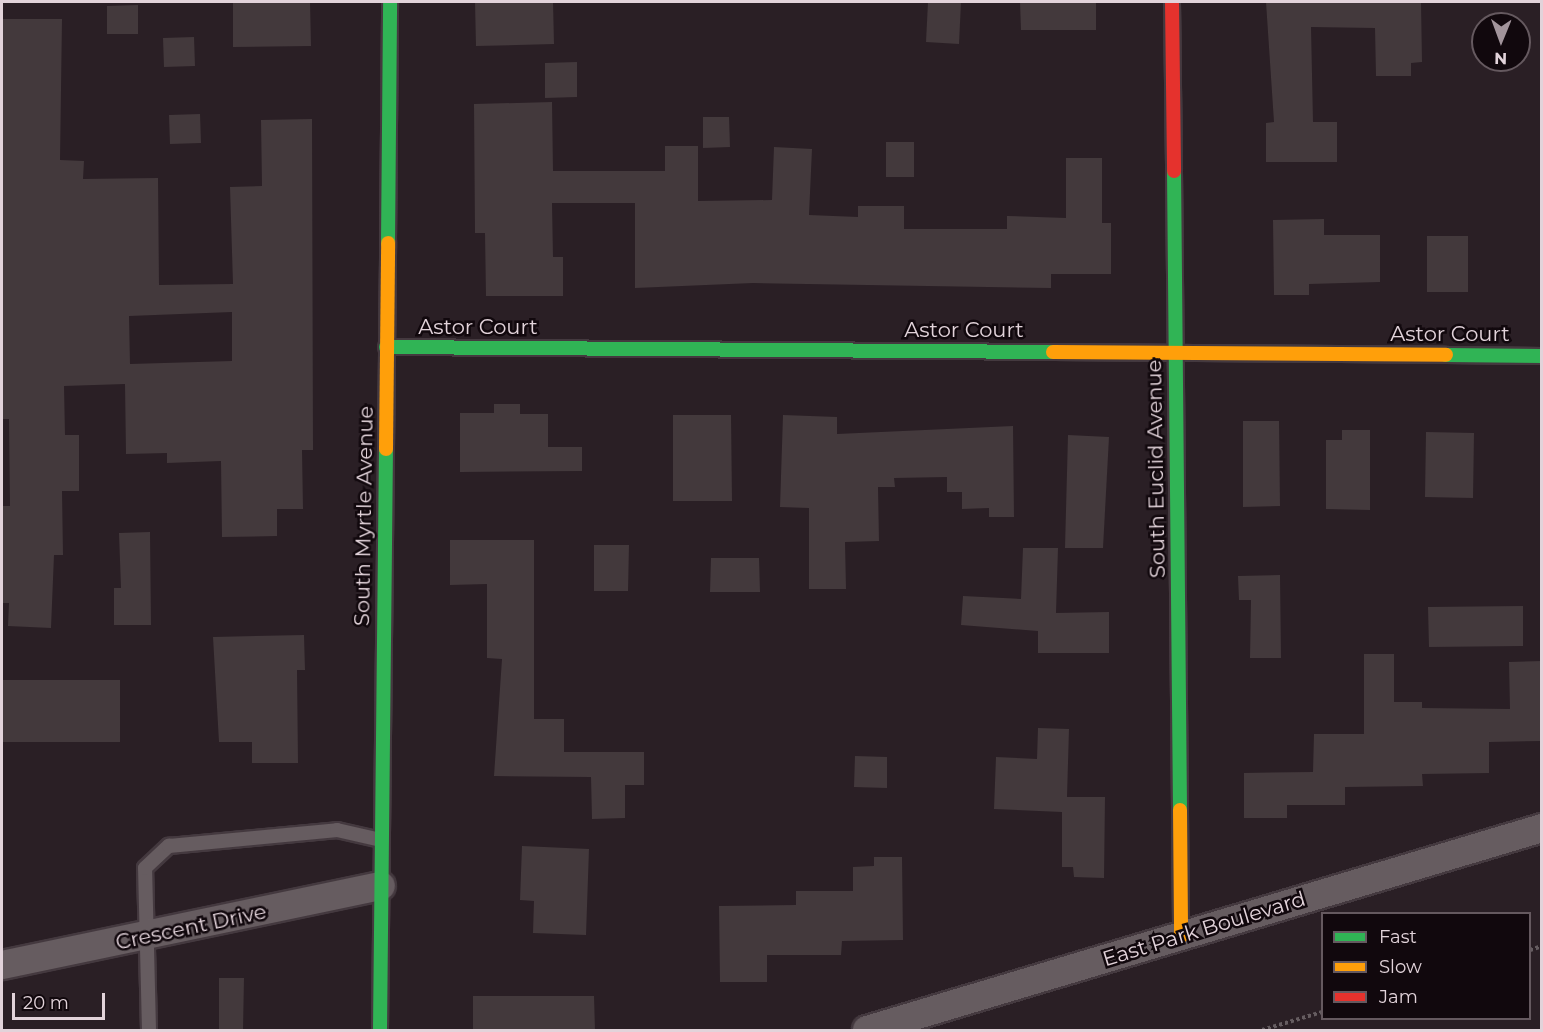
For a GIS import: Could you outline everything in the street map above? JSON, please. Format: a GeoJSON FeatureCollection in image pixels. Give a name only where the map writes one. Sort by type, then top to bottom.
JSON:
{"type":"FeatureCollection","features":[{"type":"Feature","properties":{"kind":"street","name":"South Myrtle Avenue"},"geometry":{"type":"LineString","coordinates":[[380,1030],[390,2]]}},
{"type":"Feature","properties":{"kind":"street","name":"South Euclid Avenue"},"geometry":{"type":"LineString","coordinates":[[1172,2],[1181,936]]}},
{"type":"Feature","properties":{"kind":"street","name":"Astor Court"},"geometry":{"type":"LineString","coordinates":[[386,347],[1542,356]]}},
{"type":"Feature","properties":{"kind":"street","name":"East Park Boulevard"},"geometry":{"type":"LineString","coordinates":[[867,1030],[1542,828]]}},
{"type":"Feature","properties":{"kind":"street","name":"Crescent Drive"},"geometry":{"type":"LineString","coordinates":[[2,965],[381,886]]}},
{"type":"Feature","properties":{"kind":"lane"},"geometry":{"type":"LineString","coordinates":[[148,1030],[145,868],[169,846],[337,830],[381,840]]}},
{"type":"Feature","properties":{"kind":"path"},"geometry":{"type":"LineString","coordinates":[[1262,1030],[1321,1013]]}},
{"type":"Feature","properties":{"kind":"building"},"geometry":{"type":"Polygon","coordinates":[[[233,2],[310,2],[311,46],[233,47],[233,2]]]}},
{"type":"Feature","properties":{"kind":"building"},"geometry":{"type":"Polygon","coordinates":[[[475,2],[553,2],[554,44],[476,46],[475,2]]]}},
{"type":"Feature","properties":{"kind":"building"},"geometry":{"type":"Polygon","coordinates":[[[928,2],[961,2],[959,44],[926,42],[928,2]]]}},
{"type":"Feature","properties":{"kind":"building"},"geometry":{"type":"Polygon","coordinates":[[[1020,2],[1096,2],[1096,30],[1021,30],[1020,2]]]}},
{"type":"Feature","properties":{"kind":"building"},"geometry":{"type":"Polygon","coordinates":[[[1266,2],[1421,2],[1422,62],[1411,63],[1411,76],[1376,76],[1375,28],[1311,27],[1313,122],[1337,122],[1337,162],[1266,162],[1266,123],[1274,122],[1266,2]]]}},
{"type":"Feature","properties":{"kind":"building"},"geometry":{"type":"Polygon","coordinates":[[[138,5],[138,34],[107,34],[107,6],[138,5]]]}},
{"type":"Feature","properties":{"kind":"building"},"geometry":{"type":"Polygon","coordinates":[[[2,19],[62,19],[60,160],[84,161],[83,179],[158,178],[159,285],[233,284],[230,187],[262,186],[261,120],[312,119],[313,450],[302,450],[303,509],[277,509],[277,536],[222,537],[221,461],[167,463],[167,453],[126,454],[125,384],[64,386],[65,435],[79,435],[79,491],[62,491],[63,555],[54,555],[51,628],[8,626],[9,603],[2,603],[2,506],[10,506],[9,419],[3,419],[2,19]],[[232,312],[129,316],[130,364],[232,361],[232,312]]]}},
{"type":"Feature","properties":{"kind":"building"},"geometry":{"type":"Polygon","coordinates":[[[194,37],[195,66],[164,67],[163,38],[194,37]]]}},
{"type":"Feature","properties":{"kind":"building"},"geometry":{"type":"Polygon","coordinates":[[[577,62],[577,97],[545,98],[545,63],[577,62]]]}},
{"type":"Feature","properties":{"kind":"building"},"geometry":{"type":"Polygon","coordinates":[[[552,102],[553,171],[665,171],[665,146],[698,146],[698,201],[772,200],[774,147],[812,149],[809,215],[858,217],[858,206],[904,206],[904,229],[1007,229],[1007,216],[1066,218],[1066,158],[1102,158],[1102,223],[1111,223],[1111,274],[1051,274],[1051,288],[753,283],[635,288],[635,203],[552,203],[553,257],[563,257],[563,296],[486,296],[485,233],[475,233],[474,104],[552,102]]]}},
{"type":"Feature","properties":{"kind":"building"},"geometry":{"type":"Polygon","coordinates":[[[200,114],[201,143],[170,144],[169,115],[200,114]]]}},
{"type":"Feature","properties":{"kind":"building"},"geometry":{"type":"Polygon","coordinates":[[[703,117],[729,117],[730,147],[703,148],[703,117]]]}},
{"type":"Feature","properties":{"kind":"building"},"geometry":{"type":"Polygon","coordinates":[[[886,142],[914,142],[914,177],[886,177],[886,142]]]}},
{"type":"Feature","properties":{"kind":"building"},"geometry":{"type":"Polygon","coordinates":[[[1324,219],[1324,235],[1380,235],[1380,282],[1309,284],[1309,295],[1274,295],[1273,220],[1324,219]]]}},
{"type":"Feature","properties":{"kind":"building"},"geometry":{"type":"Polygon","coordinates":[[[1427,236],[1468,236],[1468,292],[1427,292],[1427,236]]]}},
{"type":"Feature","properties":{"kind":"building"},"geometry":{"type":"Polygon","coordinates":[[[494,404],[520,404],[520,414],[548,414],[548,447],[582,447],[582,471],[460,472],[460,413],[494,413],[494,404]]]}},
{"type":"Feature","properties":{"kind":"building"},"geometry":{"type":"Polygon","coordinates":[[[673,415],[731,415],[732,501],[673,501],[673,415]]]}},
{"type":"Feature","properties":{"kind":"building"},"geometry":{"type":"Polygon","coordinates":[[[783,415],[837,417],[837,434],[1013,426],[1014,517],[989,517],[989,508],[962,509],[962,492],[947,492],[947,477],[894,478],[895,487],[878,487],[879,541],[845,542],[846,589],[809,589],[809,508],[780,507],[783,415]]]}},
{"type":"Feature","properties":{"kind":"building"},"geometry":{"type":"Polygon","coordinates":[[[1243,421],[1279,421],[1280,506],[1243,507],[1243,421]]]}},
{"type":"Feature","properties":{"kind":"building"},"geometry":{"type":"Polygon","coordinates":[[[1342,430],[1370,430],[1370,510],[1326,509],[1326,440],[1342,440],[1342,430]]]}},
{"type":"Feature","properties":{"kind":"building"},"geometry":{"type":"Polygon","coordinates":[[[1426,432],[1474,433],[1473,498],[1425,497],[1426,432]]]}},
{"type":"Feature","properties":{"kind":"building"},"geometry":{"type":"Polygon","coordinates":[[[1068,435],[1109,437],[1103,548],[1065,548],[1068,435]]]}},
{"type":"Feature","properties":{"kind":"building"},"geometry":{"type":"Polygon","coordinates":[[[150,532],[151,625],[114,625],[114,588],[121,588],[119,533],[150,532]]]}},
{"type":"Feature","properties":{"kind":"building"},"geometry":{"type":"Polygon","coordinates":[[[450,540],[534,540],[534,719],[564,719],[564,752],[644,752],[644,785],[625,785],[625,818],[592,819],[591,777],[494,776],[502,659],[487,658],[487,584],[450,585],[450,540]]]}},
{"type":"Feature","properties":{"kind":"building"},"geometry":{"type":"Polygon","coordinates":[[[594,545],[629,545],[628,591],[594,591],[594,545]]]}},
{"type":"Feature","properties":{"kind":"building"},"geometry":{"type":"Polygon","coordinates":[[[1023,548],[1058,548],[1056,613],[1109,612],[1109,653],[1038,653],[1038,631],[961,625],[963,596],[1021,599],[1023,548]]]}},
{"type":"Feature","properties":{"kind":"building"},"geometry":{"type":"Polygon","coordinates":[[[711,558],[759,558],[760,592],[710,592],[711,558]]]}},
{"type":"Feature","properties":{"kind":"building"},"geometry":{"type":"Polygon","coordinates":[[[1280,575],[1281,658],[1250,658],[1251,600],[1239,600],[1238,576],[1280,575]]]}},
{"type":"Feature","properties":{"kind":"building"},"geometry":{"type":"Polygon","coordinates":[[[1523,606],[1523,646],[1429,647],[1428,607],[1523,606]]]}},
{"type":"Feature","properties":{"kind":"building"},"geometry":{"type":"Polygon","coordinates":[[[304,635],[305,670],[297,670],[298,763],[252,763],[252,742],[219,742],[213,637],[304,635]]]}},
{"type":"Feature","properties":{"kind":"building"},"geometry":{"type":"Polygon","coordinates":[[[1364,654],[1394,654],[1394,702],[1422,702],[1422,708],[1510,709],[1509,662],[1542,661],[1542,741],[1489,742],[1489,773],[1422,774],[1423,786],[1345,787],[1345,805],[1287,805],[1287,818],[1244,818],[1244,773],[1313,772],[1314,734],[1364,734],[1364,654]]]}},
{"type":"Feature","properties":{"kind":"building"},"geometry":{"type":"Polygon","coordinates":[[[2,680],[120,680],[120,742],[2,742],[2,680]]]}},
{"type":"Feature","properties":{"kind":"building"},"geometry":{"type":"Polygon","coordinates":[[[1038,728],[1069,729],[1067,797],[1105,797],[1104,878],[1074,877],[1073,867],[1062,867],[1062,812],[994,809],[996,757],[1037,759],[1038,728]]]}},
{"type":"Feature","properties":{"kind":"building"},"geometry":{"type":"Polygon","coordinates":[[[855,756],[887,757],[887,788],[854,787],[855,756]]]}},
{"type":"Feature","properties":{"kind":"building"},"geometry":{"type":"Polygon","coordinates":[[[522,846],[589,849],[586,935],[533,933],[534,901],[520,900],[522,846]]]}},
{"type":"Feature","properties":{"kind":"building"},"geometry":{"type":"Polygon","coordinates":[[[874,857],[902,857],[903,940],[842,941],[841,955],[767,955],[767,982],[720,982],[719,906],[796,905],[796,891],[853,891],[853,867],[874,866],[874,857]]]}},
{"type":"Feature","properties":{"kind":"building"},"geometry":{"type":"Polygon","coordinates":[[[219,978],[244,978],[243,1030],[219,1030],[219,978]]]}},
{"type":"Feature","properties":{"kind":"building"},"geometry":{"type":"Polygon","coordinates":[[[473,996],[594,996],[595,1030],[473,1030],[473,996]]]}},
{"type":"Feature","properties":{"kind":"traffic: fast"},"geometry":{"type":"LineString","coordinates":[[388,243],[390,2]]}},
{"type":"Feature","properties":{"kind":"traffic: fast"},"geometry":{"type":"LineString","coordinates":[[1174,171],[1180,810]]}},
{"type":"Feature","properties":{"kind":"traffic: fast"},"geometry":{"type":"LineString","coordinates":[[386,347],[1053,352]]}},
{"type":"Feature","properties":{"kind":"traffic: fast"},"geometry":{"type":"LineString","coordinates":[[1446,355],[1542,356]]}},
{"type":"Feature","properties":{"kind":"traffic: fast"},"geometry":{"type":"LineString","coordinates":[[380,1030],[386,449]]}},
{"type":"Feature","properties":{"kind":"traffic: slow"},"geometry":{"type":"LineString","coordinates":[[386,449],[388,243]]}},
{"type":"Feature","properties":{"kind":"traffic: slow"},"geometry":{"type":"LineString","coordinates":[[1053,352],[1446,355]]}},
{"type":"Feature","properties":{"kind":"traffic: slow"},"geometry":{"type":"LineString","coordinates":[[1180,810],[1181,936]]}},
{"type":"Feature","properties":{"kind":"traffic: jam"},"geometry":{"type":"LineString","coordinates":[[1172,2],[1174,171]]}}]}
